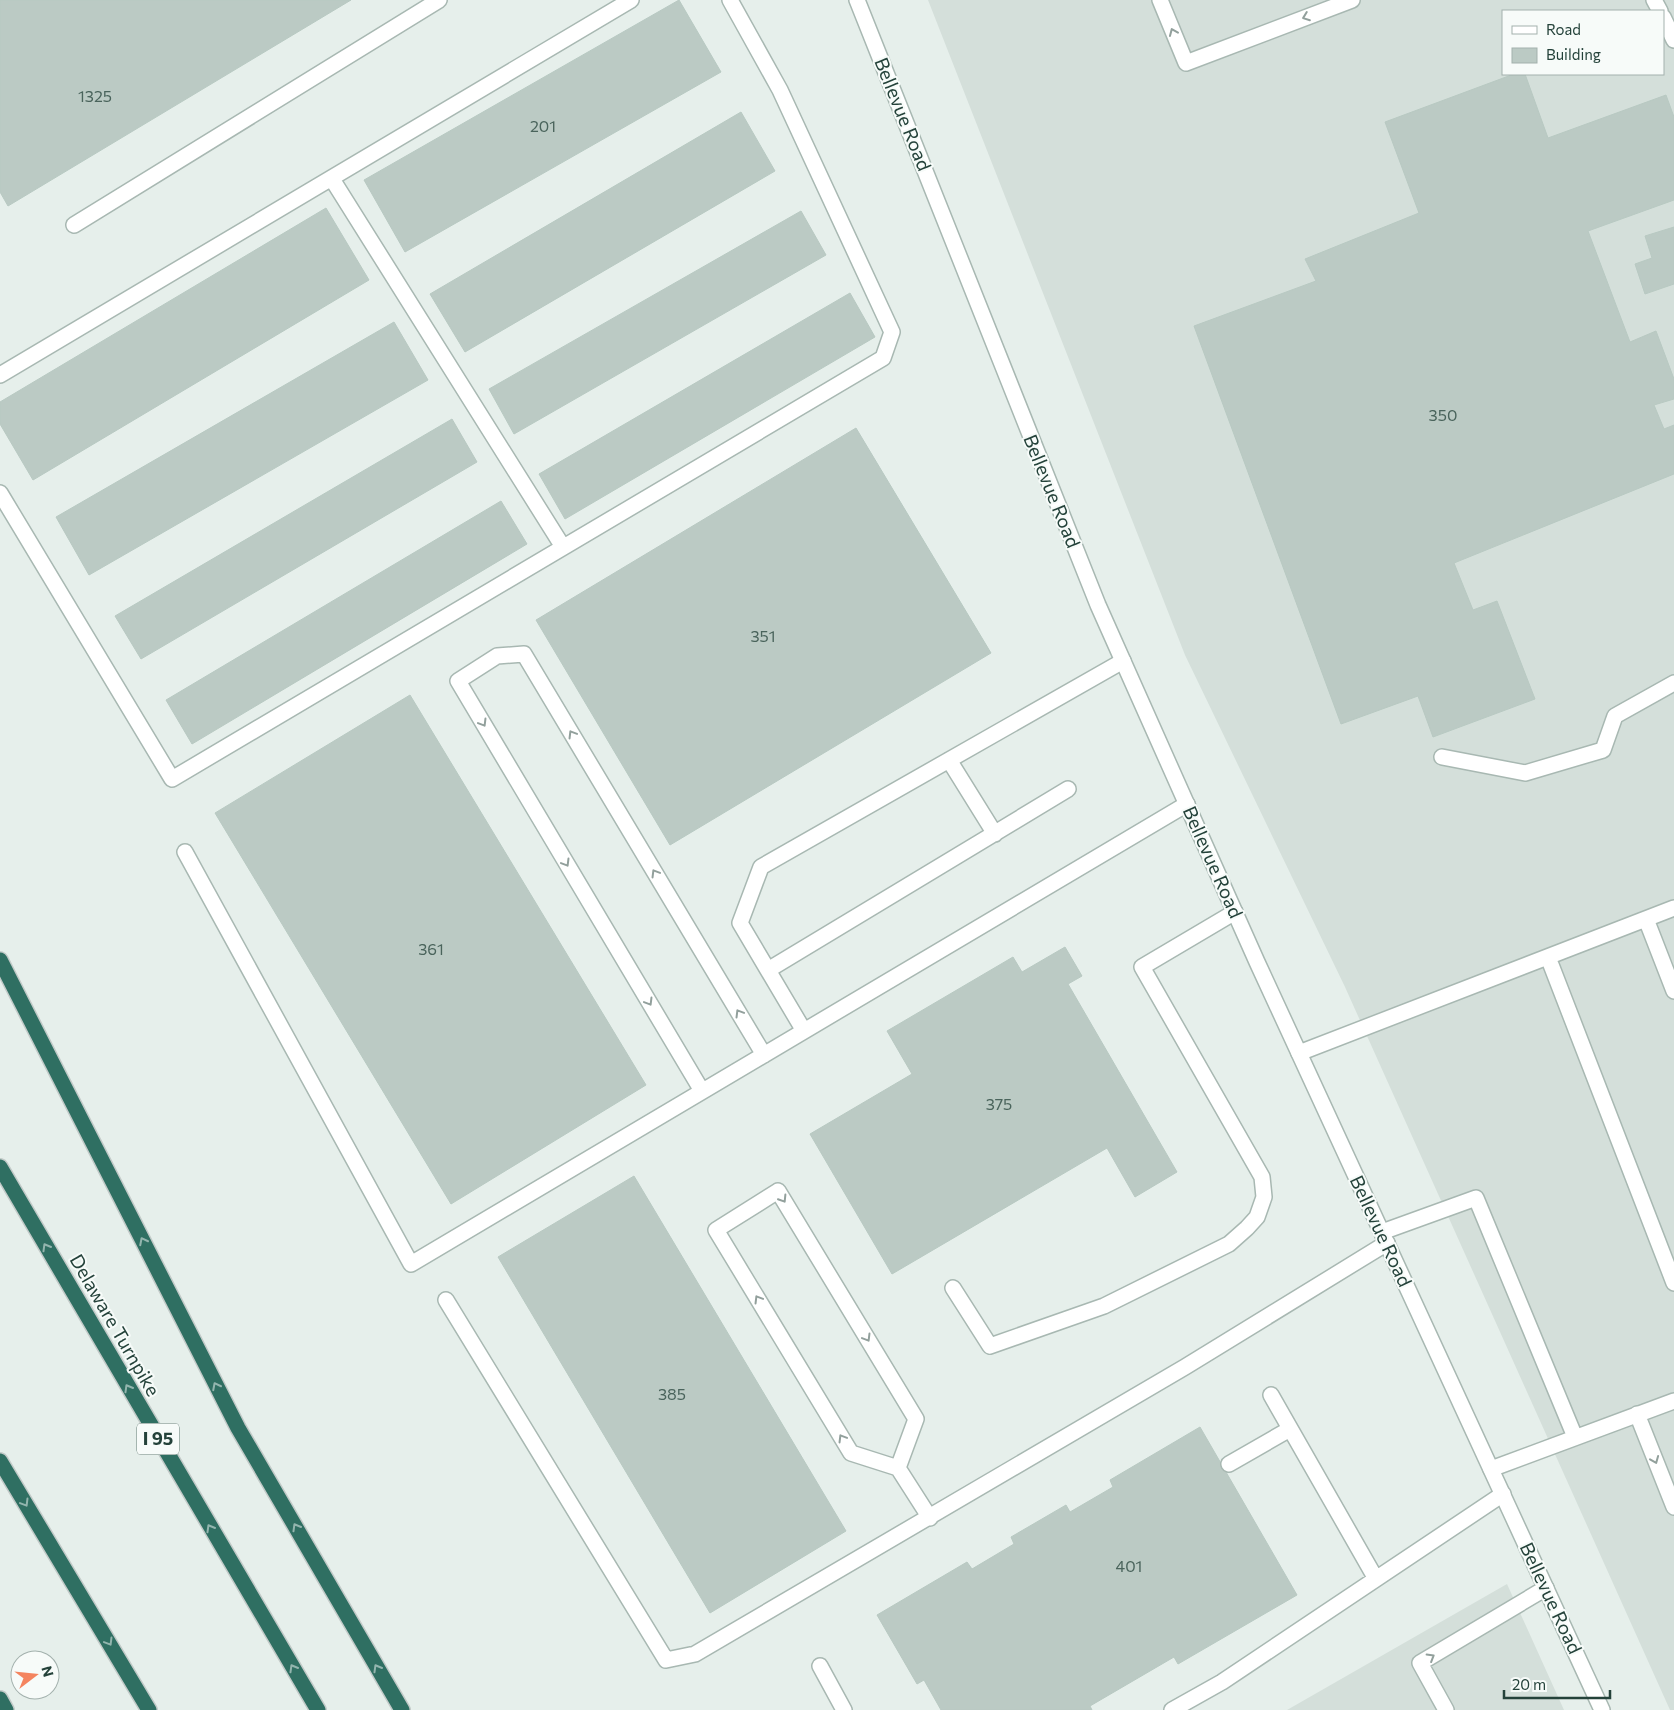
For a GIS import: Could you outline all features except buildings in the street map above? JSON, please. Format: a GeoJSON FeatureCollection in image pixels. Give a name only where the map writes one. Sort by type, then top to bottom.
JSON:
{"type":"FeatureCollection","features":[{"type":"Feature","properties":{"kind":"highway"},"geometry":{"type":"LineString","coordinates":[[0,960],[238,1428],[402,1710]]}},
{"type":"Feature","properties":{"kind":"highway","name":"Delaware Turnpike"},"geometry":{"type":"LineString","coordinates":[[0,1167],[318,1710]]}},
{"type":"Feature","properties":{"kind":"highway"},"geometry":{"type":"LineString","coordinates":[[0,1461],[149,1710]]}},
{"type":"Feature","properties":{"kind":"highway"},"geometry":{"type":"LineString","coordinates":[[0,1699],[6,1710]]}},
{"type":"Feature","properties":{"kind":"street"},"geometry":{"type":"LineString","coordinates":[[74,225],[439,0]]}},
{"type":"Feature","properties":{"kind":"street"},"geometry":{"type":"LineString","coordinates":[[0,375],[631,0]]}},
{"type":"Feature","properties":{"kind":"street"},"geometry":{"type":"LineString","coordinates":[[0,493],[172,779],[883,358],[892,332],[780,90],[730,0]]}},
{"type":"Feature","properties":{"kind":"street","name":"Bellevue Road"},"geometry":{"type":"LineString","coordinates":[[857,0],[1098,605],[1299,1054],[1602,1710]]}},
{"type":"Feature","properties":{"kind":"street"},"geometry":{"type":"LineString","coordinates":[[1160,0],[1186,63],[1352,0]]}},
{"type":"Feature","properties":{"kind":"street"},"geometry":{"type":"LineString","coordinates":[[1664,19],[1674,40]]}},
{"type":"Feature","properties":{"kind":"street"},"geometry":{"type":"LineString","coordinates":[[332,179],[563,547]]}},
{"type":"Feature","properties":{"kind":"street"},"geometry":{"type":"LineString","coordinates":[[702,1091],[458,681],[497,656],[524,654],[764,1054]]}},
{"type":"Feature","properties":{"kind":"street"},"geometry":{"type":"LineString","coordinates":[[804,1031],[740,923],[761,867],[1123,661]]}},
{"type":"Feature","properties":{"kind":"street"},"geometry":{"type":"LineString","coordinates":[[1442,757],[1525,773],[1603,750],[1615,716],[1674,683]]}},
{"type":"Feature","properties":{"kind":"street"},"geometry":{"type":"LineString","coordinates":[[948,760],[995,834]]}},
{"type":"Feature","properties":{"kind":"street"},"geometry":{"type":"LineString","coordinates":[[768,970],[1068,789]]}},
{"type":"Feature","properties":{"kind":"street"},"geometry":{"type":"LineString","coordinates":[[185,852],[412,1264],[1186,804]]}},
{"type":"Feature","properties":{"kind":"street"},"geometry":{"type":"LineString","coordinates":[[1299,1054],[1674,908]]}},
{"type":"Feature","properties":{"kind":"street"},"geometry":{"type":"LineString","coordinates":[[953,1288],[990,1346],[1104,1306],[1228,1244],[1257,1217],[1264,1197],[1262,1177],[1142,967],[1235,912]]}},
{"type":"Feature","properties":{"kind":"street"},"geometry":{"type":"LineString","coordinates":[[1646,918],[1674,991]]}},
{"type":"Feature","properties":{"kind":"street"},"geometry":{"type":"LineString","coordinates":[[1548,957],[1674,1283]]}},
{"type":"Feature","properties":{"kind":"street"},"geometry":{"type":"LineString","coordinates":[[898,1468],[916,1419],[778,1192],[716,1230],[851,1453],[898,1468],[930,1518]]}},
{"type":"Feature","properties":{"kind":"street"},"geometry":{"type":"LineString","coordinates":[[446,1300],[666,1660],[695,1654],[930,1518],[1185,1367],[1384,1238],[1476,1198],[1574,1437]]}},
{"type":"Feature","properties":{"kind":"street"},"geometry":{"type":"LineString","coordinates":[[1271,1395],[1376,1579]]}},
{"type":"Feature","properties":{"kind":"street"},"geometry":{"type":"LineString","coordinates":[[1491,1468],[1674,1401]]}},
{"type":"Feature","properties":{"kind":"street"},"geometry":{"type":"LineString","coordinates":[[1637,1414],[1674,1507]]}},
{"type":"Feature","properties":{"kind":"street"},"geometry":{"type":"LineString","coordinates":[[1229,1464],[1290,1429]]}},
{"type":"Feature","properties":{"kind":"street"},"geometry":{"type":"LineString","coordinates":[[1172,1710],[1222,1682],[1503,1494]]}},
{"type":"Feature","properties":{"kind":"street"},"geometry":{"type":"LineString","coordinates":[[1446,1710],[1420,1664],[1546,1588]]}},
{"type":"Feature","properties":{"kind":"street"},"geometry":{"type":"LineString","coordinates":[[820,1666],[844,1710]]}},
{"type":"Feature","properties":{"kind":"shaded area"},"geometry":{"type":"Polygon","coordinates":[[[928,0],[1674,0],[1674,1710],[1670,1710],[1345,987],[1185,655],[928,0]]]}},
{"type":"Feature","properties":{"kind":"shaded area"},"geometry":{"type":"Polygon","coordinates":[[[1507,1584],[1564,1710],[1287,1710],[1507,1584]]]}}]}
